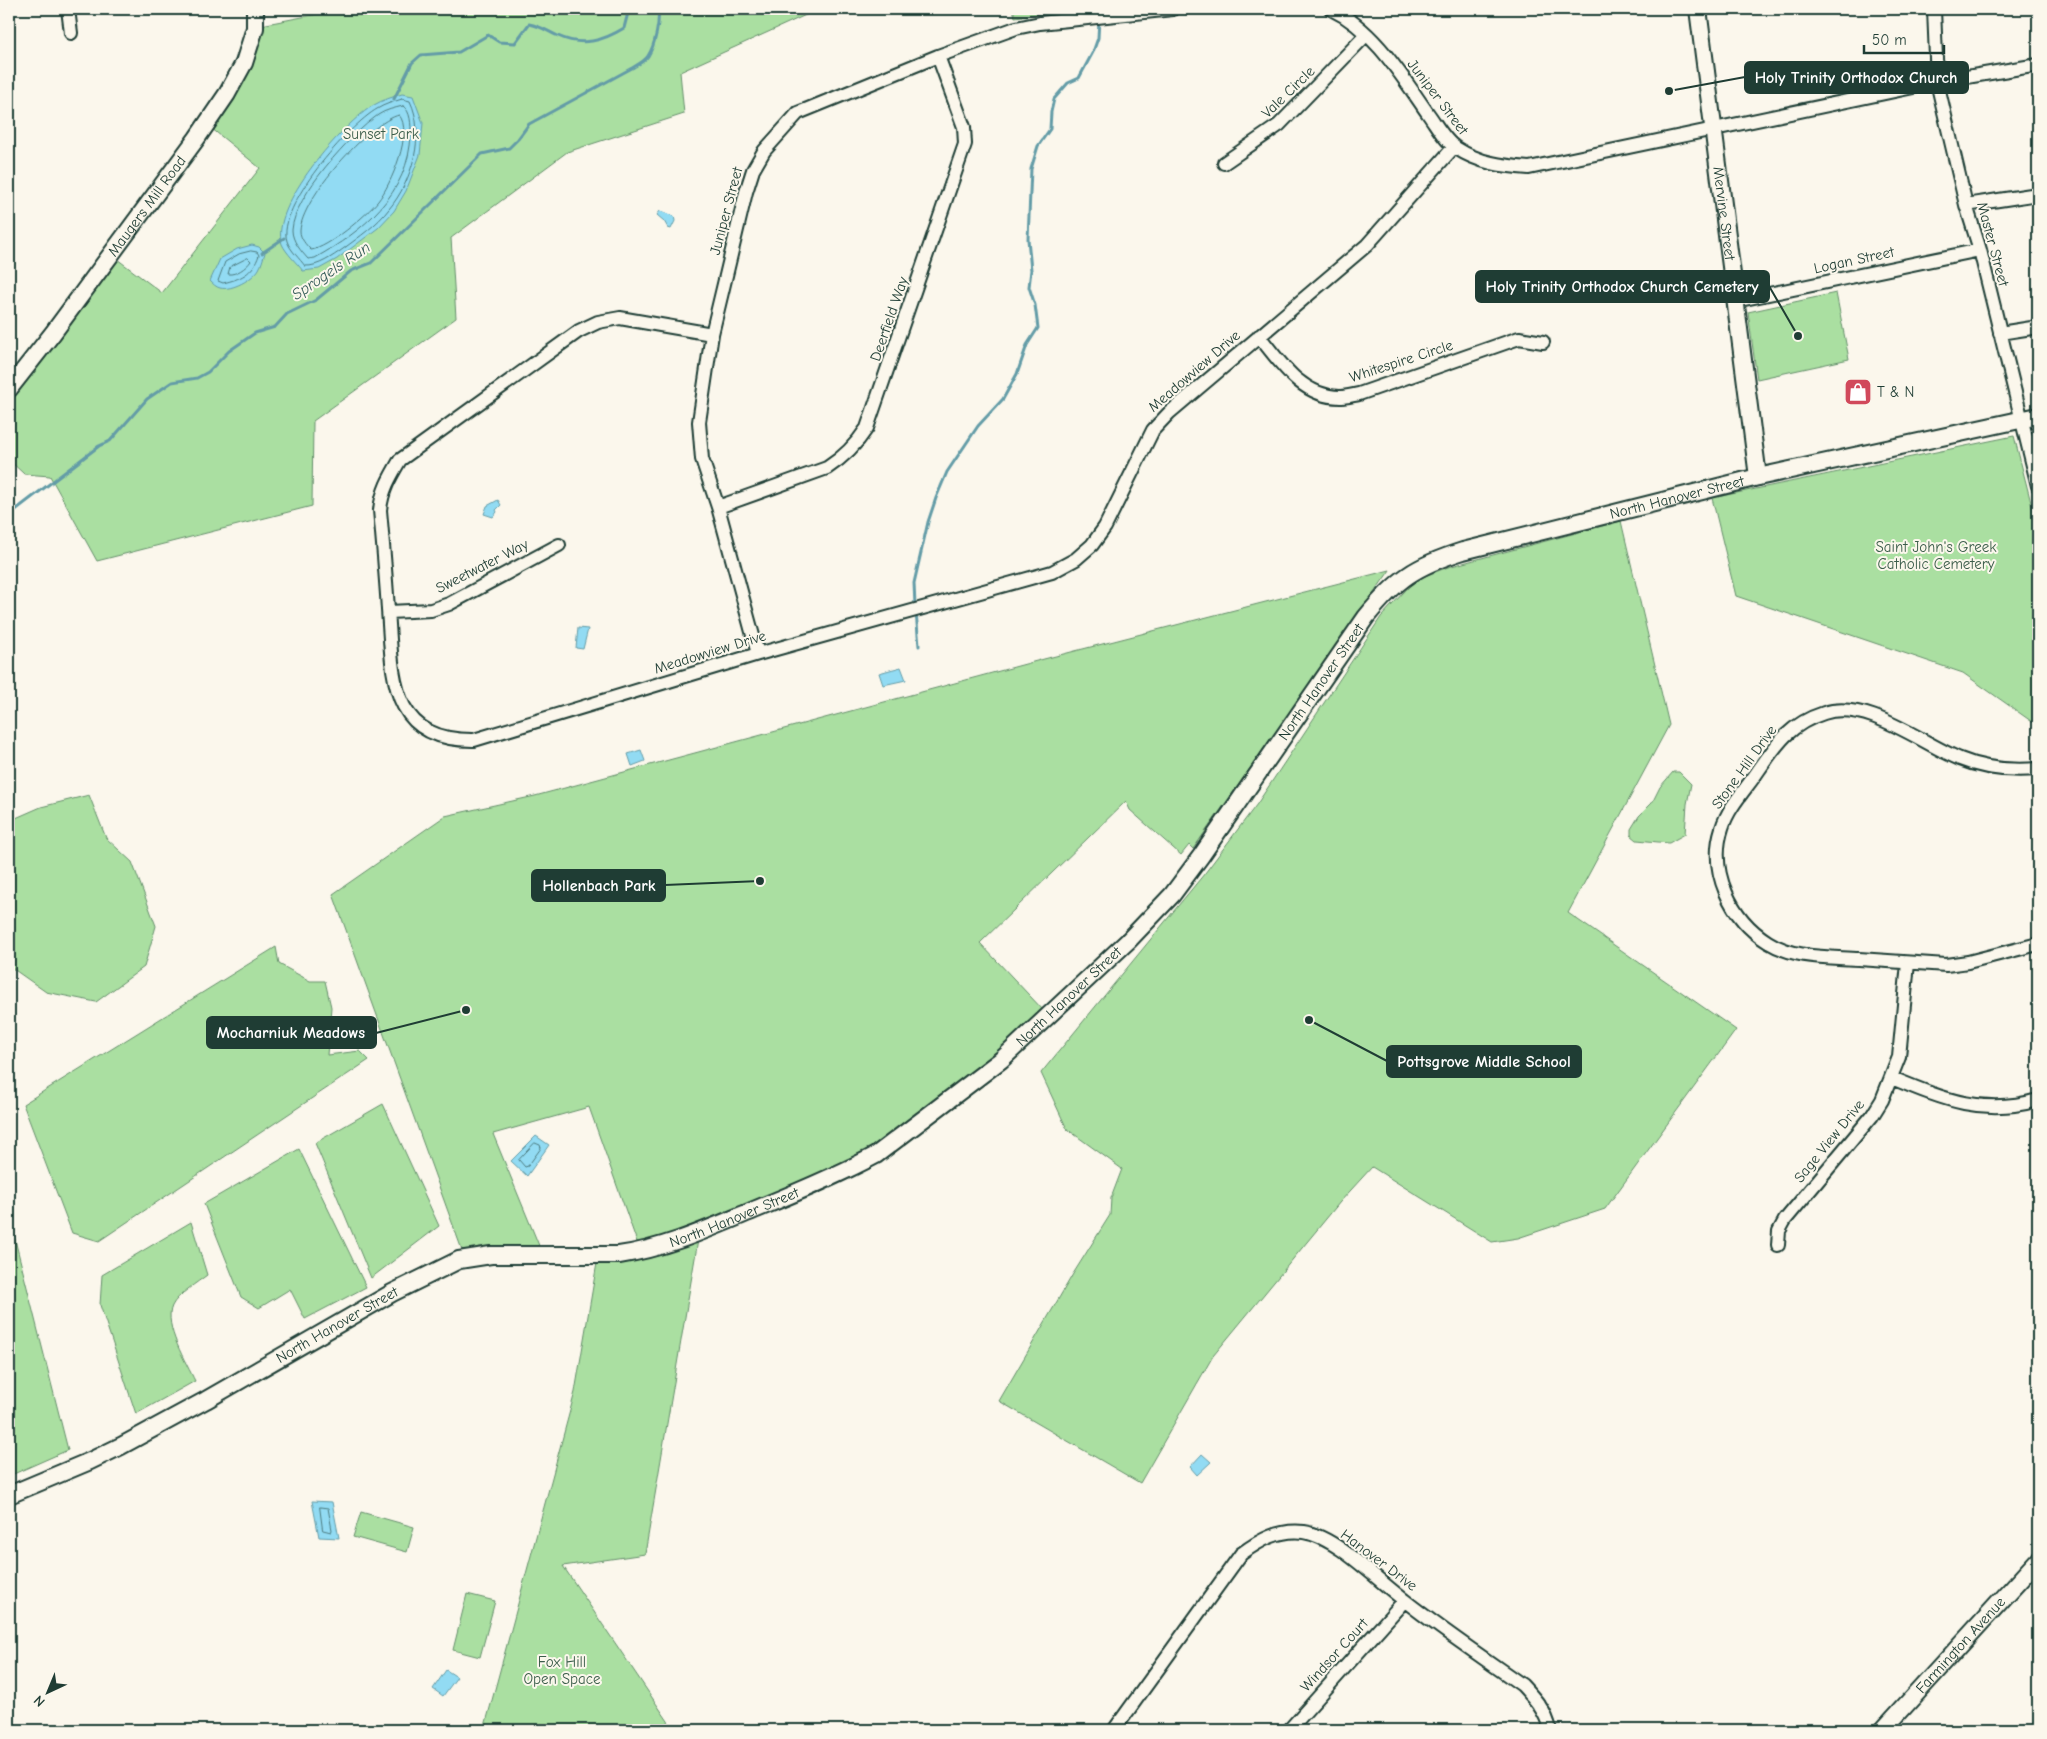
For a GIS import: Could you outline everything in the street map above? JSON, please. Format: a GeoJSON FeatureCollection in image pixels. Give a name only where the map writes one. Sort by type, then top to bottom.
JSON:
{"type":"FeatureCollection","features":[{"type":"Feature","properties":{"kind":"street"},"geometry":{"type":"LineString","coordinates":[[68,9],[71,33]]}},
{"type":"Feature","properties":{"kind":"street","name":"Maugers Mill Road"},"geometry":{"type":"LineString","coordinates":[[9,389],[53,333],[197,138],[227,94],[244,63],[255,28],[255,9]]}},
{"type":"Feature","properties":{"kind":"street","name":"Juniper Street"},"geometry":{"type":"LineString","coordinates":[[758,654],[718,507],[702,459],[699,422],[712,334],[746,192],[753,170],[764,151],[798,113],[938,56],[1016,28],[1040,23],[1172,9]]}},
{"type":"Feature","properties":{"kind":"street","name":"Juniper Street"},"geometry":{"type":"LineString","coordinates":[[1331,9],[1339,12],[1386,54],[1454,147],[1481,161],[1500,166],[1529,168],[1937,82],[2038,64]]}},
{"type":"Feature","properties":{"kind":"street","name":"Mervine Street"},"geometry":{"type":"LineString","coordinates":[[1698,9],[1758,477]]}},
{"type":"Feature","properties":{"kind":"street","name":"Master Street"},"geometry":{"type":"LineString","coordinates":[[1934,9],[1937,82],[1966,205],[1980,250],[2000,334],[2030,418],[2038,486]]}},
{"type":"Feature","properties":{"kind":"street","name":"Vale Circle"},"geometry":{"type":"LineString","coordinates":[[1224,163],[1279,125],[1366,35]]}},
{"type":"Feature","properties":{"kind":"street","name":"Deerfield Way"},"geometry":{"type":"LineString","coordinates":[[718,507],[827,468],[842,458],[858,442],[868,428],[966,144],[964,127],[938,56]]}},
{"type":"Feature","properties":{"kind":"street","name":"Meadowview Drive"},"geometry":{"type":"LineString","coordinates":[[712,334],[620,318],[598,322],[579,331],[400,460],[386,483],[380,510],[392,669],[399,696],[406,711],[416,722],[442,737],[457,740],[474,740],[758,654],[1052,572],[1076,559],[1092,544],[1105,527],[1152,430],[1169,413],[1367,245],[1454,147]]}},
{"type":"Feature","properties":{"kind":"street"},"geometry":{"type":"LineString","coordinates":[[1966,205],[2038,194]]}},
{"type":"Feature","properties":{"kind":"street","name":"Logan Street"},"geometry":{"type":"LineString","coordinates":[[1735,301],[1980,250]]}},
{"type":"Feature","properties":{"kind":"street"},"geometry":{"type":"LineString","coordinates":[[2000,334],[2038,327]]}},
{"type":"Feature","properties":{"kind":"street","name":"Whitespire Circle"},"geometry":{"type":"LineString","coordinates":[[1259,336],[1289,372],[1307,387],[1340,397],[1359,394],[1519,338],[1543,342]]}},
{"type":"Feature","properties":{"kind":"street","name":"North Hanover Street"},"geometry":{"type":"LineString","coordinates":[[9,1496],[121,1446],[206,1400],[384,1298],[459,1260],[491,1254],[602,1255],[639,1252],[693,1235],[856,1166],[876,1155],[1002,1060],[1128,942],[1172,895],[1366,617],[1384,595],[1401,579],[1432,561],[1463,551],[1758,477],[2030,418]]}},
{"type":"Feature","properties":{"kind":"street","name":"Sweetwater Way"},"geometry":{"type":"LineString","coordinates":[[388,612],[431,610],[449,604],[559,544]]}},
{"type":"Feature","properties":{"kind":"street","name":"Stone Hill Drive"},"geometry":{"type":"LineString","coordinates":[[2038,769],[2008,769],[1976,764],[1940,750],[1872,715],[1856,711],[1838,710],[1824,713],[1801,723],[1779,741],[1727,816],[1718,843],[1720,879],[1732,904],[1744,921],[1767,942],[1794,953],[1946,966],[2038,944]]}},
{"type":"Feature","properties":{"kind":"street","name":"Sage View Drive"},"geometry":{"type":"LineString","coordinates":[[1778,1245],[1779,1231],[1785,1220],[1872,1116],[1882,1100],[1899,1057],[1908,963]]}},
{"type":"Feature","properties":{"kind":"street"},"geometry":{"type":"LineString","coordinates":[[1892,1078],[1941,1098],[1972,1106],[2013,1106],[2038,1100]]}},
{"type":"Feature","properties":{"kind":"street","name":"Hanover Drive"},"geometry":{"type":"LineString","coordinates":[[1114,1730],[1241,1554],[1256,1542],[1275,1534],[1289,1531],[1305,1532],[1322,1538],[1340,1549],[1404,1601],[1522,1685],[1538,1702],[1548,1721],[1550,1730]]}},
{"type":"Feature","properties":{"kind":"street","name":"Farmington Avenue"},"geometry":{"type":"LineString","coordinates":[[1883,1730],[2038,1560]]}},
{"type":"Feature","properties":{"kind":"street","name":"Windsor Court"},"geometry":{"type":"LineString","coordinates":[[1289,1730],[1404,1601]]}},
{"type":"Feature","properties":{"kind":"green space","name":"Sunset Park"},"geometry":{"type":"Polygon","coordinates":[[[344,9],[819,9],[680,72],[684,114],[567,152],[451,238],[456,318],[313,421],[312,506],[97,561],[50,476],[24,474],[9,460],[9,400],[56,342],[117,259],[162,293],[260,168],[211,128],[245,77],[255,54],[261,25],[344,9]]]}},
{"type":"Feature","properties":{"kind":"green space"},"geometry":{"type":"Polygon","coordinates":[[[1013,9],[1075,9],[1015,17],[1013,9]]]}},
{"type":"Feature","properties":{"kind":"green space"},"geometry":{"type":"Polygon","coordinates":[[[1836,293],[1849,359],[1757,379],[1748,312],[1836,293]]]}},
{"type":"Feature","properties":{"kind":"green space","name":"Saint John's Greek Catholic Cemetery"},"geometry":{"type":"Polygon","coordinates":[[[2014,436],[2038,530],[2038,726],[1963,673],[1736,596],[1712,498],[2014,436]]]}},
{"type":"Feature","properties":{"kind":"green space"},"geometry":{"type":"Polygon","coordinates":[[[1621,521],[1669,725],[1568,913],[1736,1030],[1605,1209],[1518,1238],[1492,1242],[1372,1167],[1340,1202],[1213,1356],[1140,1483],[999,1401],[1073,1274],[1110,1215],[1111,1198],[1122,1169],[1067,1129],[1041,1073],[1205,873],[1257,804],[1381,617],[1415,580],[1448,567],[1621,521]]]}},
{"type":"Feature","properties":{"kind":"green space"},"geometry":{"type":"Polygon","coordinates":[[[1390,570],[1193,849],[1189,845],[1181,855],[1130,810],[1126,801],[980,943],[1045,1012],[1015,1040],[870,1152],[702,1226],[638,1245],[589,1107],[493,1134],[540,1248],[462,1250],[333,894],[445,816],[535,796],[1044,659],[1390,570]]]}},
{"type":"Feature","properties":{"kind":"green space"},"geometry":{"type":"Polygon","coordinates":[[[1673,772],[1679,772],[1691,784],[1687,804],[1685,834],[1669,843],[1637,840],[1631,835],[1631,829],[1639,816],[1652,803],[1660,787],[1673,772]]]}},
{"type":"Feature","properties":{"kind":"green space"},"geometry":{"type":"Polygon","coordinates":[[[89,795],[106,838],[132,862],[156,926],[144,967],[96,1002],[46,992],[9,966],[9,821],[41,807],[89,795]]]}},
{"type":"Feature","properties":{"kind":"green space"},"geometry":{"type":"Polygon","coordinates":[[[276,947],[279,964],[310,981],[325,981],[331,1007],[327,1055],[360,1051],[369,1060],[99,1241],[72,1233],[23,1104],[276,947]]]}},
{"type":"Feature","properties":{"kind":"green space"},"geometry":{"type":"Polygon","coordinates":[[[383,1104],[439,1226],[371,1278],[315,1143],[383,1104]]]}},
{"type":"Feature","properties":{"kind":"green space"},"geometry":{"type":"Polygon","coordinates":[[[299,1149],[366,1287],[305,1319],[290,1289],[259,1308],[241,1297],[204,1204],[299,1149]]]}},
{"type":"Feature","properties":{"kind":"green space"},"geometry":{"type":"Polygon","coordinates":[[[9,1216],[68,1450],[9,1476],[9,1216]]]}},
{"type":"Feature","properties":{"kind":"green space"},"geometry":{"type":"Polygon","coordinates":[[[191,1222],[207,1275],[178,1298],[172,1306],[170,1314],[173,1334],[195,1381],[136,1414],[100,1305],[102,1275],[191,1222]]]}},
{"type":"Feature","properties":{"kind":"green space","name":"Fox Hill Open Space"},"geometry":{"type":"Polygon","coordinates":[[[698,1240],[645,1554],[563,1566],[674,1730],[484,1730],[575,1392],[597,1263],[698,1240]]]}},
{"type":"Feature","properties":{"kind":"green space"},"geometry":{"type":"Polygon","coordinates":[[[361,1512],[414,1527],[407,1552],[353,1537],[361,1512]]]}},
{"type":"Feature","properties":{"kind":"green space"},"geometry":{"type":"Polygon","coordinates":[[[467,1594],[495,1601],[480,1657],[453,1650],[467,1594]]]}},
{"type":"Feature","properties":{"kind":"water"},"geometry":{"type":"Polygon","coordinates":[[[402,94],[413,96],[423,123],[420,155],[406,191],[394,211],[378,228],[337,259],[319,269],[303,271],[282,244],[281,228],[297,188],[328,147],[361,114],[377,103],[402,94]]]}},
{"type":"Feature","properties":{"kind":"water"},"geometry":{"type":"Polygon","coordinates":[[[660,211],[674,216],[675,221],[671,229],[657,215],[660,211]]]}},
{"type":"Feature","properties":{"kind":"water"},"geometry":{"type":"Polygon","coordinates":[[[252,245],[259,247],[265,253],[259,269],[252,277],[230,288],[217,287],[210,281],[220,259],[237,249],[252,245]]]}},
{"type":"Feature","properties":{"kind":"water"},"geometry":{"type":"Polygon","coordinates":[[[498,500],[501,505],[493,517],[484,514],[487,506],[498,500]]]}},
{"type":"Feature","properties":{"kind":"water"},"geometry":{"type":"Polygon","coordinates":[[[578,628],[588,629],[583,649],[576,648],[578,628]]]}},
{"type":"Feature","properties":{"kind":"water"},"geometry":{"type":"Polygon","coordinates":[[[901,667],[906,680],[883,685],[879,673],[901,667]]]}},
{"type":"Feature","properties":{"kind":"water"},"geometry":{"type":"Polygon","coordinates":[[[641,750],[645,761],[632,766],[628,754],[641,750]]]}},
{"type":"Feature","properties":{"kind":"water"},"geometry":{"type":"Polygon","coordinates":[[[536,1136],[549,1145],[527,1176],[511,1161],[536,1136]]]}},
{"type":"Feature","properties":{"kind":"water"},"geometry":{"type":"Polygon","coordinates":[[[1202,1454],[1211,1462],[1197,1475],[1190,1467],[1202,1454]]]}},
{"type":"Feature","properties":{"kind":"water"},"geometry":{"type":"Polygon","coordinates":[[[312,1501],[332,1502],[339,1538],[319,1537],[312,1501]]]}},
{"type":"Feature","properties":{"kind":"water"},"geometry":{"type":"Polygon","coordinates":[[[446,1670],[457,1677],[443,1696],[433,1689],[446,1670]]]}},
{"type":"Feature","properties":{"kind":"waterway"},"geometry":{"type":"LineString","coordinates":[[394,99],[412,63],[421,55],[459,52],[488,35],[499,42],[515,43],[529,24],[541,27],[567,39],[584,42],[592,41],[624,28],[629,9]]}},
{"type":"Feature","properties":{"kind":"waterway","name":"Sprogels Run"},"geometry":{"type":"LineString","coordinates":[[9,515],[99,446],[110,441],[147,399],[172,382],[197,378],[208,372],[229,351],[255,333],[275,327],[287,314],[316,300],[351,271],[371,263],[482,154],[509,148],[529,124],[643,61],[651,51],[655,40],[658,27],[658,9]]}},
{"type":"Feature","properties":{"kind":"waterway"},"geometry":{"type":"LineString","coordinates":[[915,606],[914,583],[928,522],[947,472],[978,426],[1003,399],[1017,374],[1027,345],[1038,328],[1035,305],[1029,287],[1031,270],[1028,239],[1031,169],[1038,146],[1050,129],[1054,99],[1068,83],[1079,78],[1093,52],[1098,38],[1099,19]]}},
{"type":"Feature","properties":{"kind":"waterway"},"geometry":{"type":"LineString","coordinates":[[262,253],[284,238]]}},
{"type":"Feature","properties":{"kind":"waterway"},"geometry":{"type":"LineString","coordinates":[[916,612],[919,646]]}},
{"type":"Feature","properties":{"kind":"place","name":"Holy Trinity Orthodox Church"},"geometry":{"type":"Point","coordinates":[1669,91]}},
{"type":"Feature","properties":{"kind":"place","name":"Holy Trinity Orthodox Church Cemetery"},"geometry":{"type":"Point","coordinates":[1798,336]}},
{"type":"Feature","properties":{"kind":"place","name":"T & N"},"geometry":{"type":"Point","coordinates":[1858,392]}},
{"type":"Feature","properties":{"kind":"place","name":"Hollenbach Park"},"geometry":{"type":"Point","coordinates":[760,881]}},
{"type":"Feature","properties":{"kind":"place","name":"Mocharniuk Meadows"},"geometry":{"type":"Point","coordinates":[466,1010]}},
{"type":"Feature","properties":{"kind":"place","name":"Pottsgrove Middle School"},"geometry":{"type":"Point","coordinates":[1309,1020]}}]}
